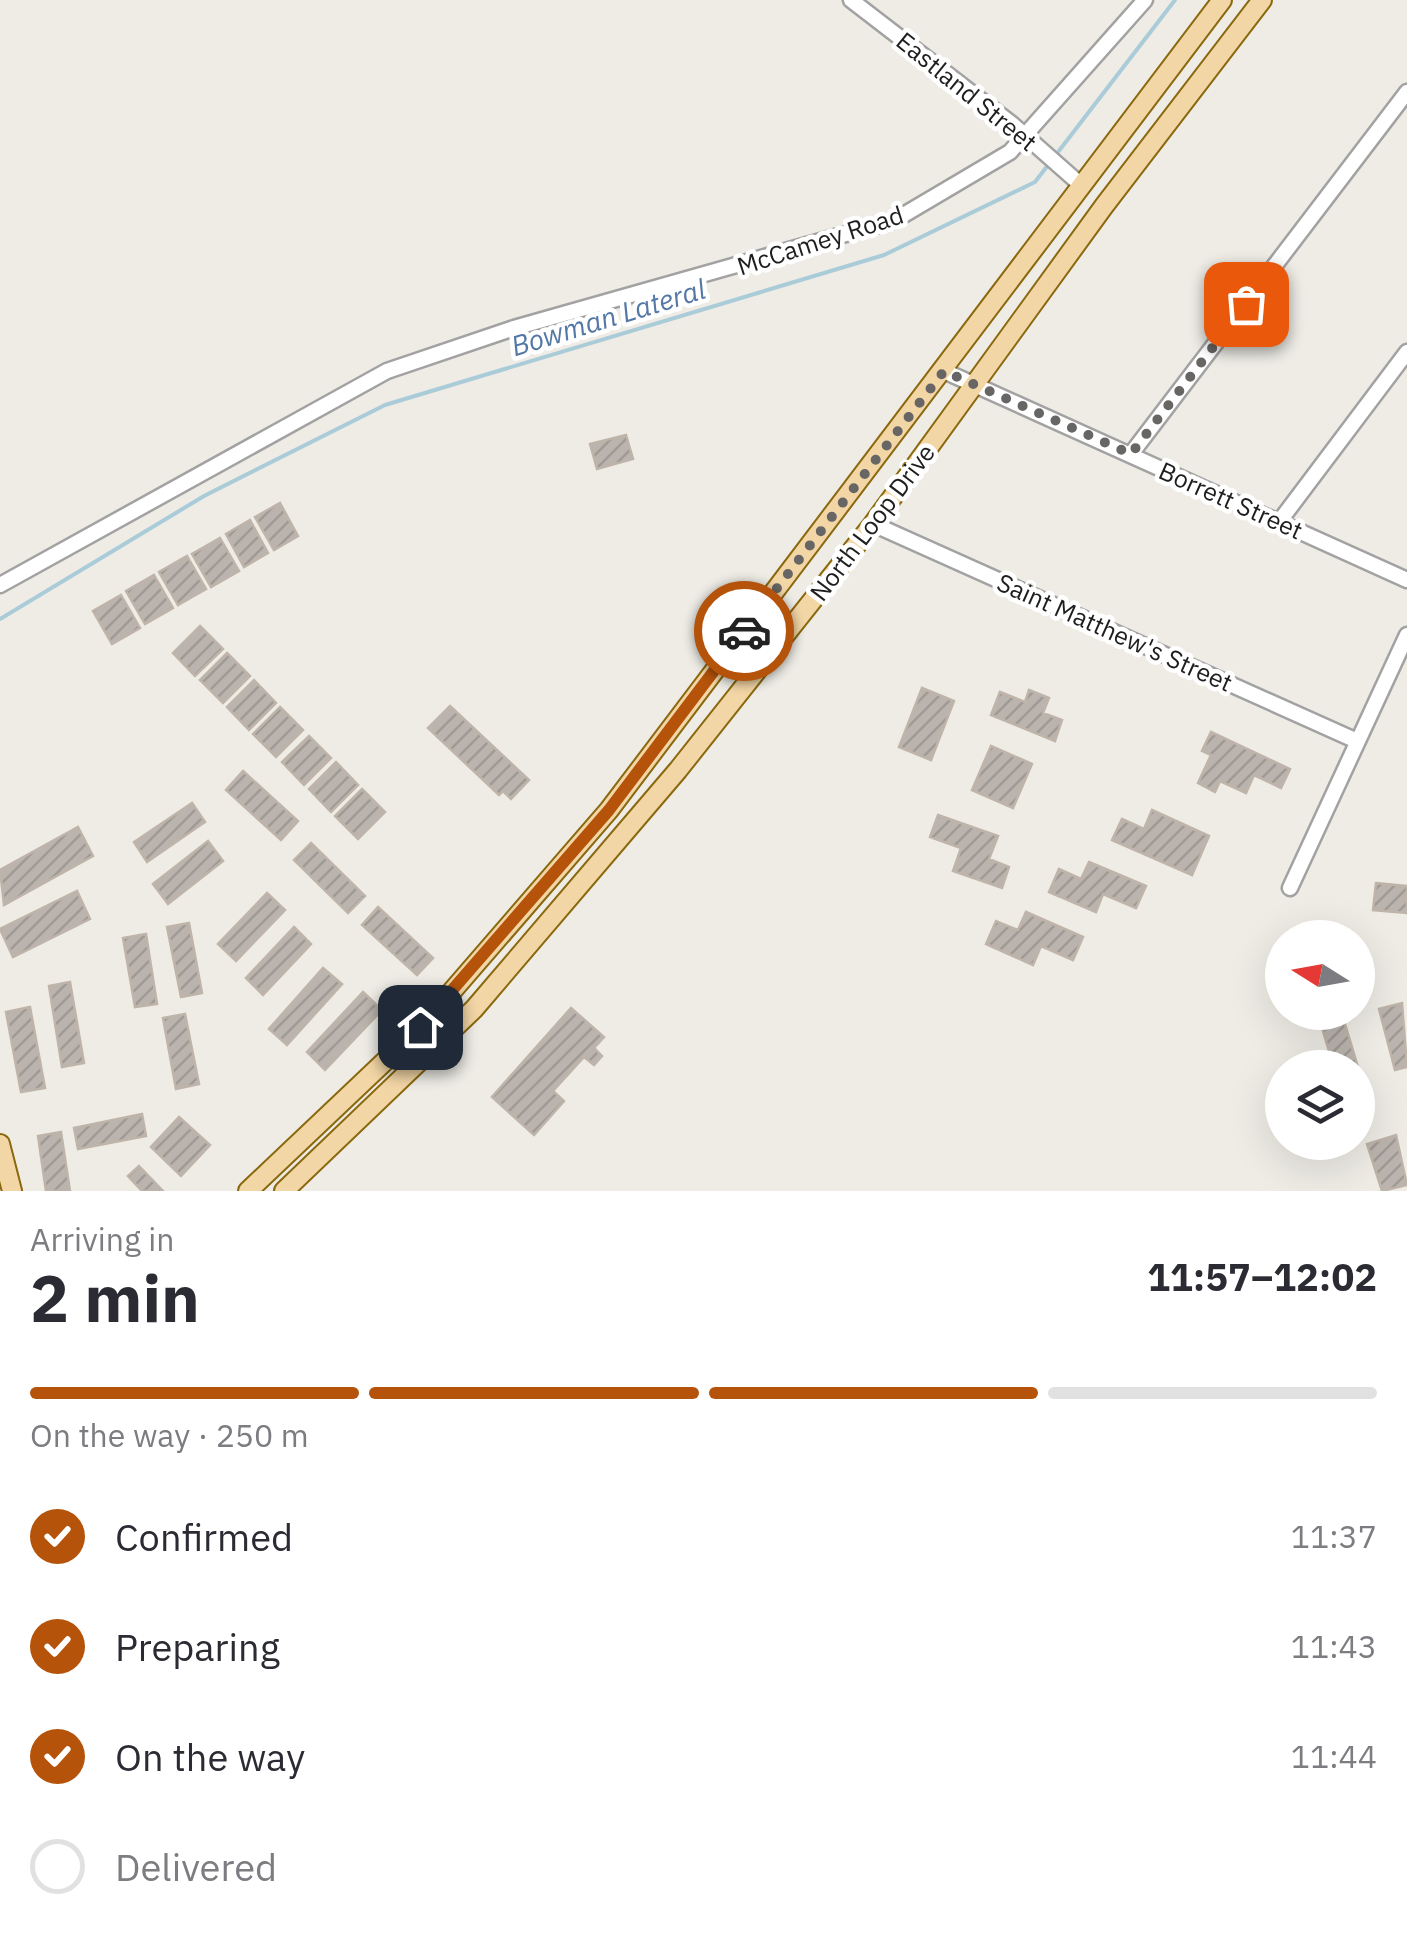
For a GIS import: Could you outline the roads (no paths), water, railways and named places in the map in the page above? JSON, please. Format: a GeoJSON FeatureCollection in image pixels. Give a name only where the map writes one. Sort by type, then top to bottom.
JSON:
{"type":"FeatureCollection","features":[{"type":"Feature","properties":{"kind":"main road","name":"North Loop Drive"},"geometry":{"type":"LineString","coordinates":[[248,1191],[420,1027],[609,810],[1222,0]]}},
{"type":"Feature","properties":{"kind":"main road","name":"North Loop Drive"},"geometry":{"type":"LineString","coordinates":[[284,1191],[474,1010],[714,726],[873,524],[1104,206],[1262,0]]}},
{"type":"Feature","properties":{"kind":"main road"},"geometry":{"type":"LineString","coordinates":[[692,703],[714,726]]}},
{"type":"Feature","properties":{"kind":"main road"},"geometry":{"type":"LineString","coordinates":[[0,1144],[12,1191]]}},
{"type":"Feature","properties":{"kind":"street","name":"Eastland Street"},"geometry":{"type":"LineString","coordinates":[[851,0],[1030,140],[1081,186]]}},
{"type":"Feature","properties":{"kind":"street","name":"McCamey Road"},"geometry":{"type":"LineString","coordinates":[[0,586],[387,371],[514,328],[895,220],[1030,140],[1145,0]]}},
{"type":"Feature","properties":{"kind":"street"},"geometry":{"type":"LineString","coordinates":[[1131,454],[1407,92]]}},
{"type":"Feature","properties":{"kind":"street"},"geometry":{"type":"LineString","coordinates":[[1279,522],[1407,352]]}},
{"type":"Feature","properties":{"kind":"street","name":"Borrett Street"},"geometry":{"type":"LineString","coordinates":[[944,371],[1407,580]]}},
{"type":"Feature","properties":{"kind":"street","name":"Saint Matthew's Street"},"geometry":{"type":"LineString","coordinates":[[873,524],[1358,741]]}},
{"type":"Feature","properties":{"kind":"street"},"geometry":{"type":"LineString","coordinates":[[1290,888],[1407,635]]}},
{"type":"Feature","properties":{"kind":"waterway","name":"Bowman Lateral"},"geometry":{"type":"LineString","coordinates":[[0,619],[204,496],[385,405],[884,255],[1035,182],[1175,0]]}}]}
